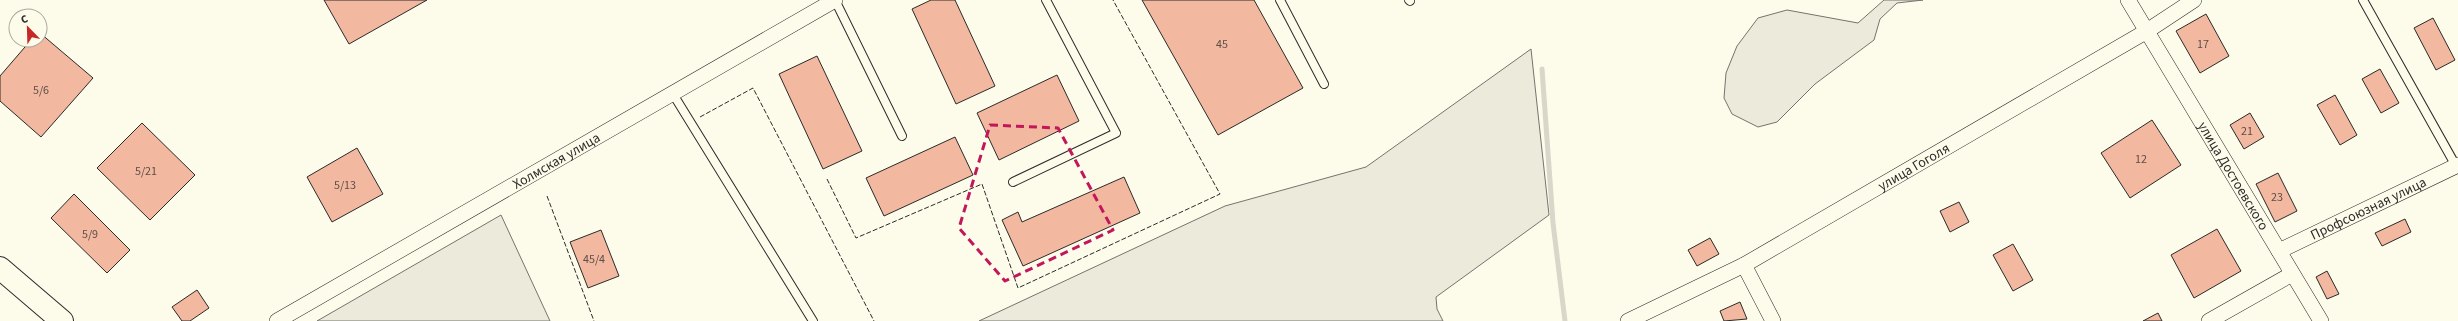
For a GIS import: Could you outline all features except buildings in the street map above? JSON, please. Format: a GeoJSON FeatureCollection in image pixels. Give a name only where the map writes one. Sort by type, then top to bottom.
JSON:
{"type":"FeatureCollection","features":[{"type":"Feature","properties":{"kind":"main road"},"geometry":{"type":"LineString","coordinates":[[0,268],[62,321]]}},
{"type":"Feature","properties":{"kind":"street","name":"Холмская улица"},"geometry":{"type":"LineString","coordinates":[[277,321],[835,0]]}},
{"type":"Feature","properties":{"kind":"street","name":"улица Достоевского"},"geometry":{"type":"LineString","coordinates":[[2128,0],[2321,321]]}},
{"type":"Feature","properties":{"kind":"street","name":"улица Гоголя"},"geometry":{"type":"LineString","coordinates":[[1628,321],[1744,265],[2147,31],[2194,0]]}},
{"type":"Feature","properties":{"kind":"street","name":"Профсоюзная улица"},"geometry":{"type":"LineString","coordinates":[[2279,251],[2457,166]]}},
{"type":"Feature","properties":{"kind":"street"},"geometry":{"type":"LineString","coordinates":[[1744,265],[1773,321]]}},
{"type":"Feature","properties":{"kind":"street"},"geometry":{"type":"LineString","coordinates":[[2209,321],[2292,274]]}},
{"type":"Feature","properties":{"kind":"lane"},"geometry":{"type":"LineString","coordinates":[[835,0],[902,136]]}},
{"type":"Feature","properties":{"kind":"lane"},"geometry":{"type":"LineString","coordinates":[[1013,182],[1116,133],[1046,0]]}},
{"type":"Feature","properties":{"kind":"lane"},"geometry":{"type":"LineString","coordinates":[[1280,0],[1324,84]]}},
{"type":"Feature","properties":{"kind":"lane"},"geometry":{"type":"LineString","coordinates":[[2363,0],[2457,166]]}},
{"type":"Feature","properties":{"kind":"lane"},"geometry":{"type":"LineString","coordinates":[[673,94],[813,321]]}},
{"type":"Feature","properties":{"kind":"highlighted area"},"geometry":{"type":"Polygon","coordinates":[[[990,125],[1058,128],[1113,230],[1005,281],[959,228],[990,125]]]}},
{"type":"Feature","properties":{"kind":"shaded area"},"geometry":{"type":"Polygon","coordinates":[[[1884,0],[1923,0],[1897,3],[1880,19],[1874,40],[1815,84],[1777,122],[1758,127],[1732,114],[1724,98],[1726,73],[1737,46],[1758,18],[1787,10],[1858,23],[1884,0]]]}},
{"type":"Feature","properties":{"kind":"shaded area"},"geometry":{"type":"Polygon","coordinates":[[[1531,49],[1549,215],[1436,297],[1437,309],[1443,321],[979,321],[1225,206],[1366,167],[1531,49]]]}},
{"type":"Feature","properties":{"kind":"shaded area"},"geometry":{"type":"Polygon","coordinates":[[[501,215],[550,321],[317,321],[501,215]]]}},
{"type":"Feature","properties":{"kind":"waterway"},"geometry":{"type":"LineString","coordinates":[[1542,69],[1553,223],[1565,321]]}},
{"type":"Feature","properties":{"kind":"fence"},"geometry":{"type":"LineString","coordinates":[[827,179],[856,238],[982,184],[1018,288],[1220,194],[1113,0]]}},
{"type":"Feature","properties":{"kind":"fence"},"geometry":{"type":"LineString","coordinates":[[700,117],[753,88],[874,321]]}},
{"type":"Feature","properties":{"kind":"fence"},"geometry":{"type":"LineString","coordinates":[[547,196],[594,321]]}}]}
